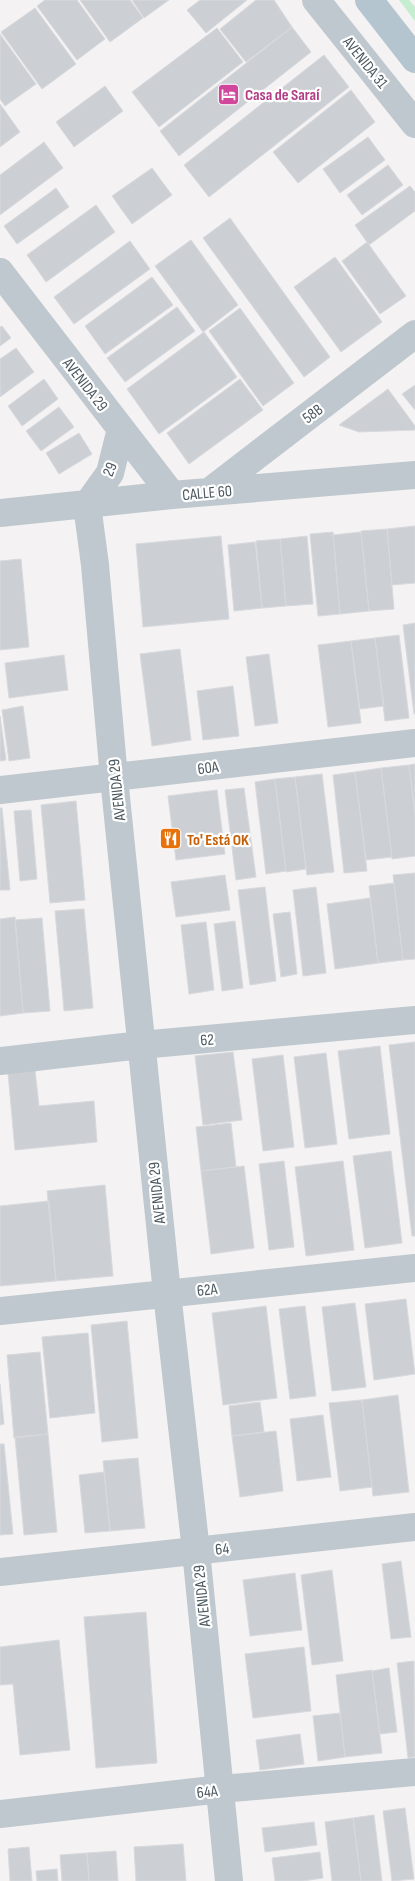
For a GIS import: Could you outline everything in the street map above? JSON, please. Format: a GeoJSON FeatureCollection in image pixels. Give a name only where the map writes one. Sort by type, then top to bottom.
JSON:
{"type":"FeatureCollection","features":[{"type":"Feature","properties":{"kind":"main road"},"geometry":{"type":"LineString","coordinates":[[369,0],[415,58]]}},
{"type":"Feature","properties":{"kind":"street","name":"AVENIDA 31"},"geometry":{"type":"LineString","coordinates":[[316,0],[415,124]]}},
{"type":"Feature","properties":{"kind":"street","name":"AVENIDA 29"},"geometry":{"type":"LineString","coordinates":[[0,272],[172,495]]}},
{"type":"Feature","properties":{"kind":"street","name":"58B"},"geometry":{"type":"LineString","coordinates":[[209,492],[415,334]]}},
{"type":"Feature","properties":{"kind":"street","name":"29"},"geometry":{"type":"LineString","coordinates":[[87,505],[110,473],[121,429]]}},
{"type":"Feature","properties":{"kind":"street","name":"CALLE 60"},"geometry":{"type":"LineString","coordinates":[[0,513],[172,495],[415,475]]}},
{"type":"Feature","properties":{"kind":"street","name":"AVENIDA 29"},"geometry":{"type":"LineString","coordinates":[[87,505],[95,565],[114,778],[166,1292],[196,1551],[230,1881]]}},
{"type":"Feature","properties":{"kind":"street","name":"60A"},"geometry":{"type":"LineString","coordinates":[[0,790],[415,743]]}},
{"type":"Feature","properties":{"kind":"street","name":"62"},"geometry":{"type":"LineString","coordinates":[[0,1061],[141,1045],[415,1020]]}},
{"type":"Feature","properties":{"kind":"street","name":"62A"},"geometry":{"type":"LineString","coordinates":[[0,1311],[166,1292],[415,1268]]}},
{"type":"Feature","properties":{"kind":"street","name":"64"},"geometry":{"type":"LineString","coordinates":[[0,1572],[415,1527]]}},
{"type":"Feature","properties":{"kind":"street","name":"64A"},"geometry":{"type":"LineString","coordinates":[[0,1814],[221,1789],[415,1772]]}},
{"type":"Feature","properties":{"kind":"green space"},"geometry":{"type":"Polygon","coordinates":[[[399,0],[409,0],[415,7],[415,21],[399,0]]]}},
{"type":"Feature","properties":{"kind":"building"},"geometry":{"type":"Polygon","coordinates":[[[45,0],[77,0],[105,39],[77,60],[37,6],[45,0]]]}},
{"type":"Feature","properties":{"kind":"building"},"geometry":{"type":"Polygon","coordinates":[[[80,0],[130,0],[143,18],[110,42],[80,0]]]}},
{"type":"Feature","properties":{"kind":"building"},"geometry":{"type":"Polygon","coordinates":[[[132,0],[169,0],[144,18],[132,0]]]}},
{"type":"Feature","properties":{"kind":"building"},"geometry":{"type":"Polygon","coordinates":[[[200,0],[247,0],[206,33],[187,10],[200,0]]]}},
{"type":"Feature","properties":{"kind":"building"},"geometry":{"type":"Polygon","coordinates":[[[256,0],[274,0],[292,27],[246,62],[220,29],[256,0]]]}},
{"type":"Feature","properties":{"kind":"building"},"geometry":{"type":"Polygon","coordinates":[[[35,8],[76,64],[42,89],[1,32],[35,8]]]}},
{"type":"Feature","properties":{"kind":"building"},"geometry":{"type":"Polygon","coordinates":[[[292,27],[311,52],[179,156],[160,131],[292,27]]]}},
{"type":"Feature","properties":{"kind":"building"},"geometry":{"type":"Polygon","coordinates":[[[217,28],[243,62],[159,127],[132,92],[217,28]]]}},
{"type":"Feature","properties":{"kind":"building"},"geometry":{"type":"Polygon","coordinates":[[[0,34],[36,84],[5,106],[0,99],[0,34]]]}},
{"type":"Feature","properties":{"kind":"building"},"geometry":{"type":"Polygon","coordinates":[[[324,55],[349,87],[209,197],[184,165],[324,55]]]}},
{"type":"Feature","properties":{"kind":"building"},"geometry":{"type":"Polygon","coordinates":[[[105,86],[123,111],[74,147],[56,122],[105,86]]]}},
{"type":"Feature","properties":{"kind":"building"},"geometry":{"type":"Polygon","coordinates":[[[351,90],[375,122],[298,183],[273,152],[351,90]]]}},
{"type":"Feature","properties":{"kind":"building"},"geometry":{"type":"Polygon","coordinates":[[[0,104],[20,132],[0,147],[0,104]]]}},
{"type":"Feature","properties":{"kind":"building"},"geometry":{"type":"Polygon","coordinates":[[[368,137],[385,160],[340,193],[323,169],[368,137]]]}},
{"type":"Feature","properties":{"kind":"building"},"geometry":{"type":"Polygon","coordinates":[[[44,142],[63,168],[0,215],[0,175],[44,142]]]}},
{"type":"Feature","properties":{"kind":"building"},"geometry":{"type":"Polygon","coordinates":[[[388,165],[403,185],[362,215],[347,195],[388,165]]]}},
{"type":"Feature","properties":{"kind":"building"},"geometry":{"type":"Polygon","coordinates":[[[152,168],[172,195],[132,224],[112,196],[152,168]]]}},
{"type":"Feature","properties":{"kind":"building"},"geometry":{"type":"Polygon","coordinates":[[[410,186],[415,192],[415,211],[369,245],[355,225],[410,186]]]}},
{"type":"Feature","properties":{"kind":"building"},"geometry":{"type":"Polygon","coordinates":[[[56,188],[69,207],[17,244],[4,226],[56,188]]]}},
{"type":"Feature","properties":{"kind":"building"},"geometry":{"type":"Polygon","coordinates":[[[96,205],[115,232],[46,282],[27,255],[96,205]]]}},
{"type":"Feature","properties":{"kind":"building"},"geometry":{"type":"Polygon","coordinates":[[[230,218],[330,357],[304,377],[203,238],[230,218]]]}},
{"type":"Feature","properties":{"kind":"building"},"geometry":{"type":"Polygon","coordinates":[[[191,240],[238,305],[203,332],[155,266],[191,240]]]}},
{"type":"Feature","properties":{"kind":"building"},"geometry":{"type":"Polygon","coordinates":[[[130,241],[150,269],[74,324],[54,297],[130,241]]]}},
{"type":"Feature","properties":{"kind":"building"},"geometry":{"type":"Polygon","coordinates":[[[367,242],[406,296],[380,314],[342,261],[367,242]]]}},
{"type":"Feature","properties":{"kind":"building"},"geometry":{"type":"Polygon","coordinates":[[[335,257],[382,322],[341,352],[294,287],[335,257]]]}},
{"type":"Feature","properties":{"kind":"building"},"geometry":{"type":"Polygon","coordinates":[[[152,277],[173,305],[105,354],[85,326],[152,277]]]}},
{"type":"Feature","properties":{"kind":"building"},"geometry":{"type":"Polygon","coordinates":[[[177,307],[195,331],[125,382],[107,358],[177,307]]]}},
{"type":"Feature","properties":{"kind":"building"},"geometry":{"type":"Polygon","coordinates":[[[240,308],[294,383],[263,406],[209,331],[240,308]]]}},
{"type":"Feature","properties":{"kind":"building"},"geometry":{"type":"Polygon","coordinates":[[[2,326],[11,338],[0,346],[0,327],[2,326]]]}},
{"type":"Feature","properties":{"kind":"building"},"geometry":{"type":"Polygon","coordinates":[[[204,332],[237,377],[159,434],[127,389],[204,332]]]}},
{"type":"Feature","properties":{"kind":"building"},"geometry":{"type":"Polygon","coordinates":[[[16,348],[34,372],[0,397],[0,359],[16,348]]]}},
{"type":"Feature","properties":{"kind":"building"},"geometry":{"type":"Polygon","coordinates":[[[44,379],[58,399],[22,426],[8,406],[44,379]]]}},
{"type":"Feature","properties":{"kind":"building"},"geometry":{"type":"Polygon","coordinates":[[[240,379],[263,410],[189,464],[167,433],[240,379]]]}},
{"type":"Feature","properties":{"kind":"building"},"geometry":{"type":"Polygon","coordinates":[[[415,385],[415,410],[402,394],[415,385]]]}},
{"type":"Feature","properties":{"kind":"building"},"geometry":{"type":"Polygon","coordinates":[[[388,389],[415,426],[415,430],[359,432],[339,425],[388,389]]]}},
{"type":"Feature","properties":{"kind":"building"},"geometry":{"type":"Polygon","coordinates":[[[59,407],[74,427],[41,451],[26,431],[59,407]]]}},
{"type":"Feature","properties":{"kind":"building"},"geometry":{"type":"Polygon","coordinates":[[[79,433],[92,454],[59,474],[46,453],[79,433]]]}},
{"type":"Feature","properties":{"kind":"building"},"geometry":{"type":"Polygon","coordinates":[[[415,526],[415,583],[392,585],[387,529],[415,526]]]}},
{"type":"Feature","properties":{"kind":"building"},"geometry":{"type":"Polygon","coordinates":[[[387,529],[394,609],[369,611],[361,531],[387,529]]]}},
{"type":"Feature","properties":{"kind":"building"},"geometry":{"type":"Polygon","coordinates":[[[333,532],[340,614],[318,616],[310,534],[333,532]]]}},
{"type":"Feature","properties":{"kind":"building"},"geometry":{"type":"Polygon","coordinates":[[[361,532],[369,611],[340,614],[333,535],[361,532]]]}},
{"type":"Feature","properties":{"kind":"building"},"geometry":{"type":"Polygon","coordinates":[[[221,536],[229,619],[143,627],[136,544],[221,536]]]}},
{"type":"Feature","properties":{"kind":"building"},"geometry":{"type":"Polygon","coordinates":[[[307,536],[313,604],[286,606],[280,539],[307,536]]]}},
{"type":"Feature","properties":{"kind":"building"},"geometry":{"type":"Polygon","coordinates":[[[280,539],[286,606],[262,608],[256,541],[280,539]]]}},
{"type":"Feature","properties":{"kind":"building"},"geometry":{"type":"Polygon","coordinates":[[[255,542],[262,608],[234,611],[228,545],[255,542]]]}},
{"type":"Feature","properties":{"kind":"building"},"geometry":{"type":"Polygon","coordinates":[[[21,559],[29,647],[0,650],[0,561],[21,559]]]}},
{"type":"Feature","properties":{"kind":"building"},"geometry":{"type":"Polygon","coordinates":[[[415,623],[415,714],[414,714],[403,625],[415,623]]]}},
{"type":"Feature","properties":{"kind":"building"},"geometry":{"type":"Polygon","coordinates":[[[399,635],[409,718],[385,721],[375,638],[399,635]]]}},
{"type":"Feature","properties":{"kind":"building"},"geometry":{"type":"Polygon","coordinates":[[[375,638],[384,706],[360,709],[351,641],[375,638]]]}},
{"type":"Feature","properties":{"kind":"building"},"geometry":{"type":"Polygon","coordinates":[[[351,641],[361,723],[328,727],[318,645],[351,641]]]}},
{"type":"Feature","properties":{"kind":"building"},"geometry":{"type":"Polygon","coordinates":[[[180,649],[191,740],[152,746],[140,654],[180,649]]]}},
{"type":"Feature","properties":{"kind":"building"},"geometry":{"type":"Polygon","coordinates":[[[269,654],[278,723],[255,726],[246,657],[269,654]]]}},
{"type":"Feature","properties":{"kind":"building"},"geometry":{"type":"Polygon","coordinates":[[[64,655],[68,690],[9,698],[5,663],[64,655]]]}},
{"type":"Feature","properties":{"kind":"building"},"geometry":{"type":"Polygon","coordinates":[[[233,686],[239,736],[203,740],[197,691],[233,686]]]}},
{"type":"Feature","properties":{"kind":"building"},"geometry":{"type":"Polygon","coordinates":[[[23,706],[30,758],[9,761],[2,710],[23,706]]]}},
{"type":"Feature","properties":{"kind":"building"},"geometry":{"type":"Polygon","coordinates":[[[0,716],[6,760],[0,761],[0,716]]]}},
{"type":"Feature","properties":{"kind":"building"},"geometry":{"type":"Polygon","coordinates":[[[415,764],[415,815],[409,765],[415,764]]]}},
{"type":"Feature","properties":{"kind":"building"},"geometry":{"type":"Polygon","coordinates":[[[409,765],[415,814],[415,856],[392,859],[381,768],[409,765]]]}},
{"type":"Feature","properties":{"kind":"building"},"geometry":{"type":"Polygon","coordinates":[[[381,768],[392,857],[366,860],[355,772],[381,768]]]}},
{"type":"Feature","properties":{"kind":"building"},"geometry":{"type":"Polygon","coordinates":[[[355,772],[367,871],[344,873],[333,775],[355,772]]]}},
{"type":"Feature","properties":{"kind":"building"},"geometry":{"type":"Polygon","coordinates":[[[322,774],[334,872],[307,875],[295,777],[322,774]]]}},
{"type":"Feature","properties":{"kind":"building"},"geometry":{"type":"Polygon","coordinates":[[[295,777],[306,869],[286,872],[275,779],[295,777]]]}},
{"type":"Feature","properties":{"kind":"building"},"geometry":{"type":"Polygon","coordinates":[[[275,779],[286,871],[266,874],[255,782],[275,779]]]}},
{"type":"Feature","properties":{"kind":"building"},"geometry":{"type":"Polygon","coordinates":[[[244,788],[256,877],[236,880],[225,790],[244,788]]]}},
{"type":"Feature","properties":{"kind":"building"},"geometry":{"type":"Polygon","coordinates":[[[217,790],[225,854],[176,860],[168,796],[217,790]]]}},
{"type":"Feature","properties":{"kind":"building"},"geometry":{"type":"Polygon","coordinates":[[[76,801],[85,900],[50,903],[41,805],[76,801]]]}},
{"type":"Feature","properties":{"kind":"building"},"geometry":{"type":"Polygon","coordinates":[[[0,808],[2,808],[10,890],[0,890],[0,808]]]}},
{"type":"Feature","properties":{"kind":"building"},"geometry":{"type":"Polygon","coordinates":[[[31,810],[37,879],[20,881],[14,811],[31,810]]]}},
{"type":"Feature","properties":{"kind":"building"},"geometry":{"type":"Polygon","coordinates":[[[415,873],[415,959],[403,960],[393,875],[415,873]]]}},
{"type":"Feature","properties":{"kind":"building"},"geometry":{"type":"Polygon","coordinates":[[[225,875],[230,910],[176,917],[171,882],[225,875]]]}},
{"type":"Feature","properties":{"kind":"building"},"geometry":{"type":"Polygon","coordinates":[[[394,883],[403,960],[378,963],[369,886],[394,883]]]}},
{"type":"Feature","properties":{"kind":"building"},"geometry":{"type":"Polygon","coordinates":[[[265,887],[276,981],[250,985],[238,890],[265,887]]]}},
{"type":"Feature","properties":{"kind":"building"},"geometry":{"type":"Polygon","coordinates":[[[316,887],[326,973],[303,976],[293,890],[316,887]]]}},
{"type":"Feature","properties":{"kind":"building"},"geometry":{"type":"Polygon","coordinates":[[[370,898],[378,963],[335,969],[327,904],[370,898]]]}},
{"type":"Feature","properties":{"kind":"building"},"geometry":{"type":"Polygon","coordinates":[[[84,909],[93,1008],[64,1011],[55,911],[84,909]]]}},
{"type":"Feature","properties":{"kind":"building"},"geometry":{"type":"Polygon","coordinates":[[[290,912],[297,974],[281,977],[273,914],[290,912]]]}},
{"type":"Feature","properties":{"kind":"building"},"geometry":{"type":"Polygon","coordinates":[[[15,917],[23,1013],[0,1016],[0,919],[15,917]]]}},
{"type":"Feature","properties":{"kind":"building"},"geometry":{"type":"Polygon","coordinates":[[[42,918],[50,1011],[23,1013],[15,920],[42,918]]]}},
{"type":"Feature","properties":{"kind":"building"},"geometry":{"type":"Polygon","coordinates":[[[235,921],[243,988],[222,991],[214,924],[235,921]]]}},
{"type":"Feature","properties":{"kind":"building"},"geometry":{"type":"Polygon","coordinates":[[[206,922],[214,990],[189,994],[181,925],[206,922]]]}},
{"type":"Feature","properties":{"kind":"building"},"geometry":{"type":"Polygon","coordinates":[[[415,1042],[415,1236],[412,1236],[389,1045],[415,1042]]]}},
{"type":"Feature","properties":{"kind":"building"},"geometry":{"type":"Polygon","coordinates":[[[380,1046],[390,1134],[349,1139],[338,1051],[380,1046]]]}},
{"type":"Feature","properties":{"kind":"building"},"geometry":{"type":"Polygon","coordinates":[[[233,1052],[242,1120],[203,1125],[195,1056],[233,1052]]]}},
{"type":"Feature","properties":{"kind":"building"},"geometry":{"type":"Polygon","coordinates":[[[326,1053],[337,1144],[305,1148],[294,1057],[326,1053]]]}},
{"type":"Feature","properties":{"kind":"building"},"geometry":{"type":"Polygon","coordinates":[[[283,1055],[294,1147],[263,1151],[252,1059],[283,1055]]]}},
{"type":"Feature","properties":{"kind":"building"},"geometry":{"type":"Polygon","coordinates":[[[35,1070],[39,1106],[94,1101],[97,1142],[15,1150],[8,1073],[35,1070]]]}},
{"type":"Feature","properties":{"kind":"building"},"geometry":{"type":"Polygon","coordinates":[[[231,1123],[236,1167],[201,1171],[196,1127],[231,1123]]]}},
{"type":"Feature","properties":{"kind":"building"},"geometry":{"type":"Polygon","coordinates":[[[391,1151],[402,1243],[365,1248],[353,1156],[391,1151]]]}},
{"type":"Feature","properties":{"kind":"building"},"geometry":{"type":"Polygon","coordinates":[[[284,1161],[294,1247],[269,1250],[259,1164],[284,1161]]]}},
{"type":"Feature","properties":{"kind":"building"},"geometry":{"type":"Polygon","coordinates":[[[343,1161],[354,1250],[306,1256],[295,1167],[343,1161]]]}},
{"type":"Feature","properties":{"kind":"building"},"geometry":{"type":"Polygon","coordinates":[[[244,1166],[254,1248],[211,1254],[201,1171],[244,1166]]]}},
{"type":"Feature","properties":{"kind":"building"},"geometry":{"type":"Polygon","coordinates":[[[105,1185],[113,1276],[56,1281],[47,1191],[105,1185]]]}},
{"type":"Feature","properties":{"kind":"building"},"geometry":{"type":"Polygon","coordinates":[[[49,1201],[56,1281],[0,1286],[0,1206],[49,1201]]]}},
{"type":"Feature","properties":{"kind":"building"},"geometry":{"type":"Polygon","coordinates":[[[406,1299],[415,1374],[374,1380],[365,1304],[406,1299]]]}},
{"type":"Feature","properties":{"kind":"building"},"geometry":{"type":"Polygon","coordinates":[[[355,1303],[366,1387],[332,1391],[322,1307],[355,1303]]]}},
{"type":"Feature","properties":{"kind":"building"},"geometry":{"type":"Polygon","coordinates":[[[266,1306],[277,1398],[223,1405],[212,1313],[266,1306]]]}},
{"type":"Feature","properties":{"kind":"building"},"geometry":{"type":"Polygon","coordinates":[[[305,1306],[316,1396],[290,1399],[279,1309],[305,1306]]]}},
{"type":"Feature","properties":{"kind":"building"},"geometry":{"type":"Polygon","coordinates":[[[127,1321],[138,1438],[102,1442],[91,1325],[127,1321]]]}},
{"type":"Feature","properties":{"kind":"building"},"geometry":{"type":"Polygon","coordinates":[[[88,1333],[95,1413],[50,1418],[42,1337],[88,1333]]]}},
{"type":"Feature","properties":{"kind":"building"},"geometry":{"type":"Polygon","coordinates":[[[40,1352],[48,1434],[14,1438],[7,1355],[40,1352]]]}},
{"type":"Feature","properties":{"kind":"building"},"geometry":{"type":"Polygon","coordinates":[[[0,1384],[4,1424],[0,1425],[0,1384]]]}},
{"type":"Feature","properties":{"kind":"building"},"geometry":{"type":"Polygon","coordinates":[[[398,1395],[409,1492],[373,1496],[362,1400],[398,1395]]]}},
{"type":"Feature","properties":{"kind":"building"},"geometry":{"type":"Polygon","coordinates":[[[362,1400],[372,1487],[340,1491],[329,1403],[362,1400]]]}},
{"type":"Feature","properties":{"kind":"building"},"geometry":{"type":"Polygon","coordinates":[[[260,1402],[264,1432],[232,1436],[229,1406],[260,1402]]]}},
{"type":"Feature","properties":{"kind":"building"},"geometry":{"type":"Polygon","coordinates":[[[323,1415],[331,1477],[297,1481],[290,1419],[323,1415]]]}},
{"type":"Feature","properties":{"kind":"building"},"geometry":{"type":"Polygon","coordinates":[[[276,1431],[283,1491],[240,1497],[232,1436],[276,1431]]]}},
{"type":"Feature","properties":{"kind":"building"},"geometry":{"type":"Polygon","coordinates":[[[48,1434],[57,1532],[24,1535],[15,1437],[48,1434]]]}},
{"type":"Feature","properties":{"kind":"building"},"geometry":{"type":"Polygon","coordinates":[[[0,1444],[4,1444],[13,1534],[0,1535],[0,1444]]]}},
{"type":"Feature","properties":{"kind":"building"},"geometry":{"type":"Polygon","coordinates":[[[138,1458],[145,1528],[110,1531],[103,1461],[138,1458]]]}},
{"type":"Feature","properties":{"kind":"building"},"geometry":{"type":"Polygon","coordinates":[[[104,1472],[110,1531],[85,1533],[79,1475],[104,1472]]]}},
{"type":"Feature","properties":{"kind":"building"},"geometry":{"type":"Polygon","coordinates":[[[401,1561],[411,1637],[391,1639],[382,1564],[401,1561]]]}},
{"type":"Feature","properties":{"kind":"building"},"geometry":{"type":"Polygon","coordinates":[[[332,1570],[343,1661],[312,1665],[301,1575],[332,1570]]]}},
{"type":"Feature","properties":{"kind":"building"},"geometry":{"type":"Polygon","coordinates":[[[295,1573],[302,1630],[250,1636],[243,1580],[295,1573]]]}},
{"type":"Feature","properties":{"kind":"building"},"geometry":{"type":"Polygon","coordinates":[[[146,1612],[157,1763],[96,1768],[84,1617],[146,1612]]]}},
{"type":"Feature","properties":{"kind":"building"},"geometry":{"type":"Polygon","coordinates":[[[59,1640],[70,1750],[20,1755],[13,1684],[0,1685],[0,1647],[59,1640]]]}},
{"type":"Feature","properties":{"kind":"building"},"geometry":{"type":"Polygon","coordinates":[[[304,1647],[311,1711],[253,1718],[245,1654],[304,1647]]]}},
{"type":"Feature","properties":{"kind":"building"},"geometry":{"type":"Polygon","coordinates":[[[414,1661],[415,1757],[408,1758],[397,1663],[414,1661]]]}},
{"type":"Feature","properties":{"kind":"building"},"geometry":{"type":"Polygon","coordinates":[[[389,1668],[397,1732],[380,1734],[372,1671],[389,1668]]]}},
{"type":"Feature","properties":{"kind":"building"},"geometry":{"type":"Polygon","coordinates":[[[372,1670],[382,1753],[345,1757],[336,1675],[372,1670]]]}},
{"type":"Feature","properties":{"kind":"building"},"geometry":{"type":"Polygon","coordinates":[[[340,1713],[345,1757],[318,1761],[313,1716],[340,1713]]]}},
{"type":"Feature","properties":{"kind":"building"},"geometry":{"type":"Polygon","coordinates":[[[300,1734],[304,1764],[260,1770],[256,1740],[300,1734]]]}},
{"type":"Feature","properties":{"kind":"building"},"geometry":{"type":"Polygon","coordinates":[[[405,1808],[414,1879],[392,1881],[383,1811],[405,1808]]]}},
{"type":"Feature","properties":{"kind":"building"},"geometry":{"type":"Polygon","coordinates":[[[374,1815],[382,1881],[361,1881],[353,1818],[374,1815]]]}},
{"type":"Feature","properties":{"kind":"building"},"geometry":{"type":"Polygon","coordinates":[[[353,1818],[361,1881],[332,1881],[325,1822],[353,1818]]]}},
{"type":"Feature","properties":{"kind":"building"},"geometry":{"type":"Polygon","coordinates":[[[314,1822],[317,1845],[265,1852],[262,1828],[314,1822]]]}},
{"type":"Feature","properties":{"kind":"building"},"geometry":{"type":"Polygon","coordinates":[[[183,1844],[186,1881],[136,1881],[134,1847],[183,1844]]]}},
{"type":"Feature","properties":{"kind":"building"},"geometry":{"type":"Polygon","coordinates":[[[29,1847],[32,1881],[10,1881],[8,1849],[29,1847]]]}},
{"type":"Feature","properties":{"kind":"building"},"geometry":{"type":"Polygon","coordinates":[[[116,1851],[118,1881],[89,1881],[87,1853],[116,1851]]]}},
{"type":"Feature","properties":{"kind":"building"},"geometry":{"type":"Polygon","coordinates":[[[320,1852],[323,1878],[303,1881],[275,1881],[272,1858],[320,1852]]]}},
{"type":"Feature","properties":{"kind":"building"},"geometry":{"type":"Polygon","coordinates":[[[87,1853],[89,1881],[62,1881],[60,1855],[87,1853]]]}},
{"type":"Feature","properties":{"kind":"building"},"geometry":{"type":"Polygon","coordinates":[[[57,1869],[58,1881],[37,1881],[36,1871],[57,1869]]]}},
{"type":"Feature","properties":{"kind":"place","name":"Casa de Saraí"},"geometry":{"type":"Point","coordinates":[229,94]}},
{"type":"Feature","properties":{"kind":"place","name":"To' Está OK"},"geometry":{"type":"Point","coordinates":[171,839]}}]}
